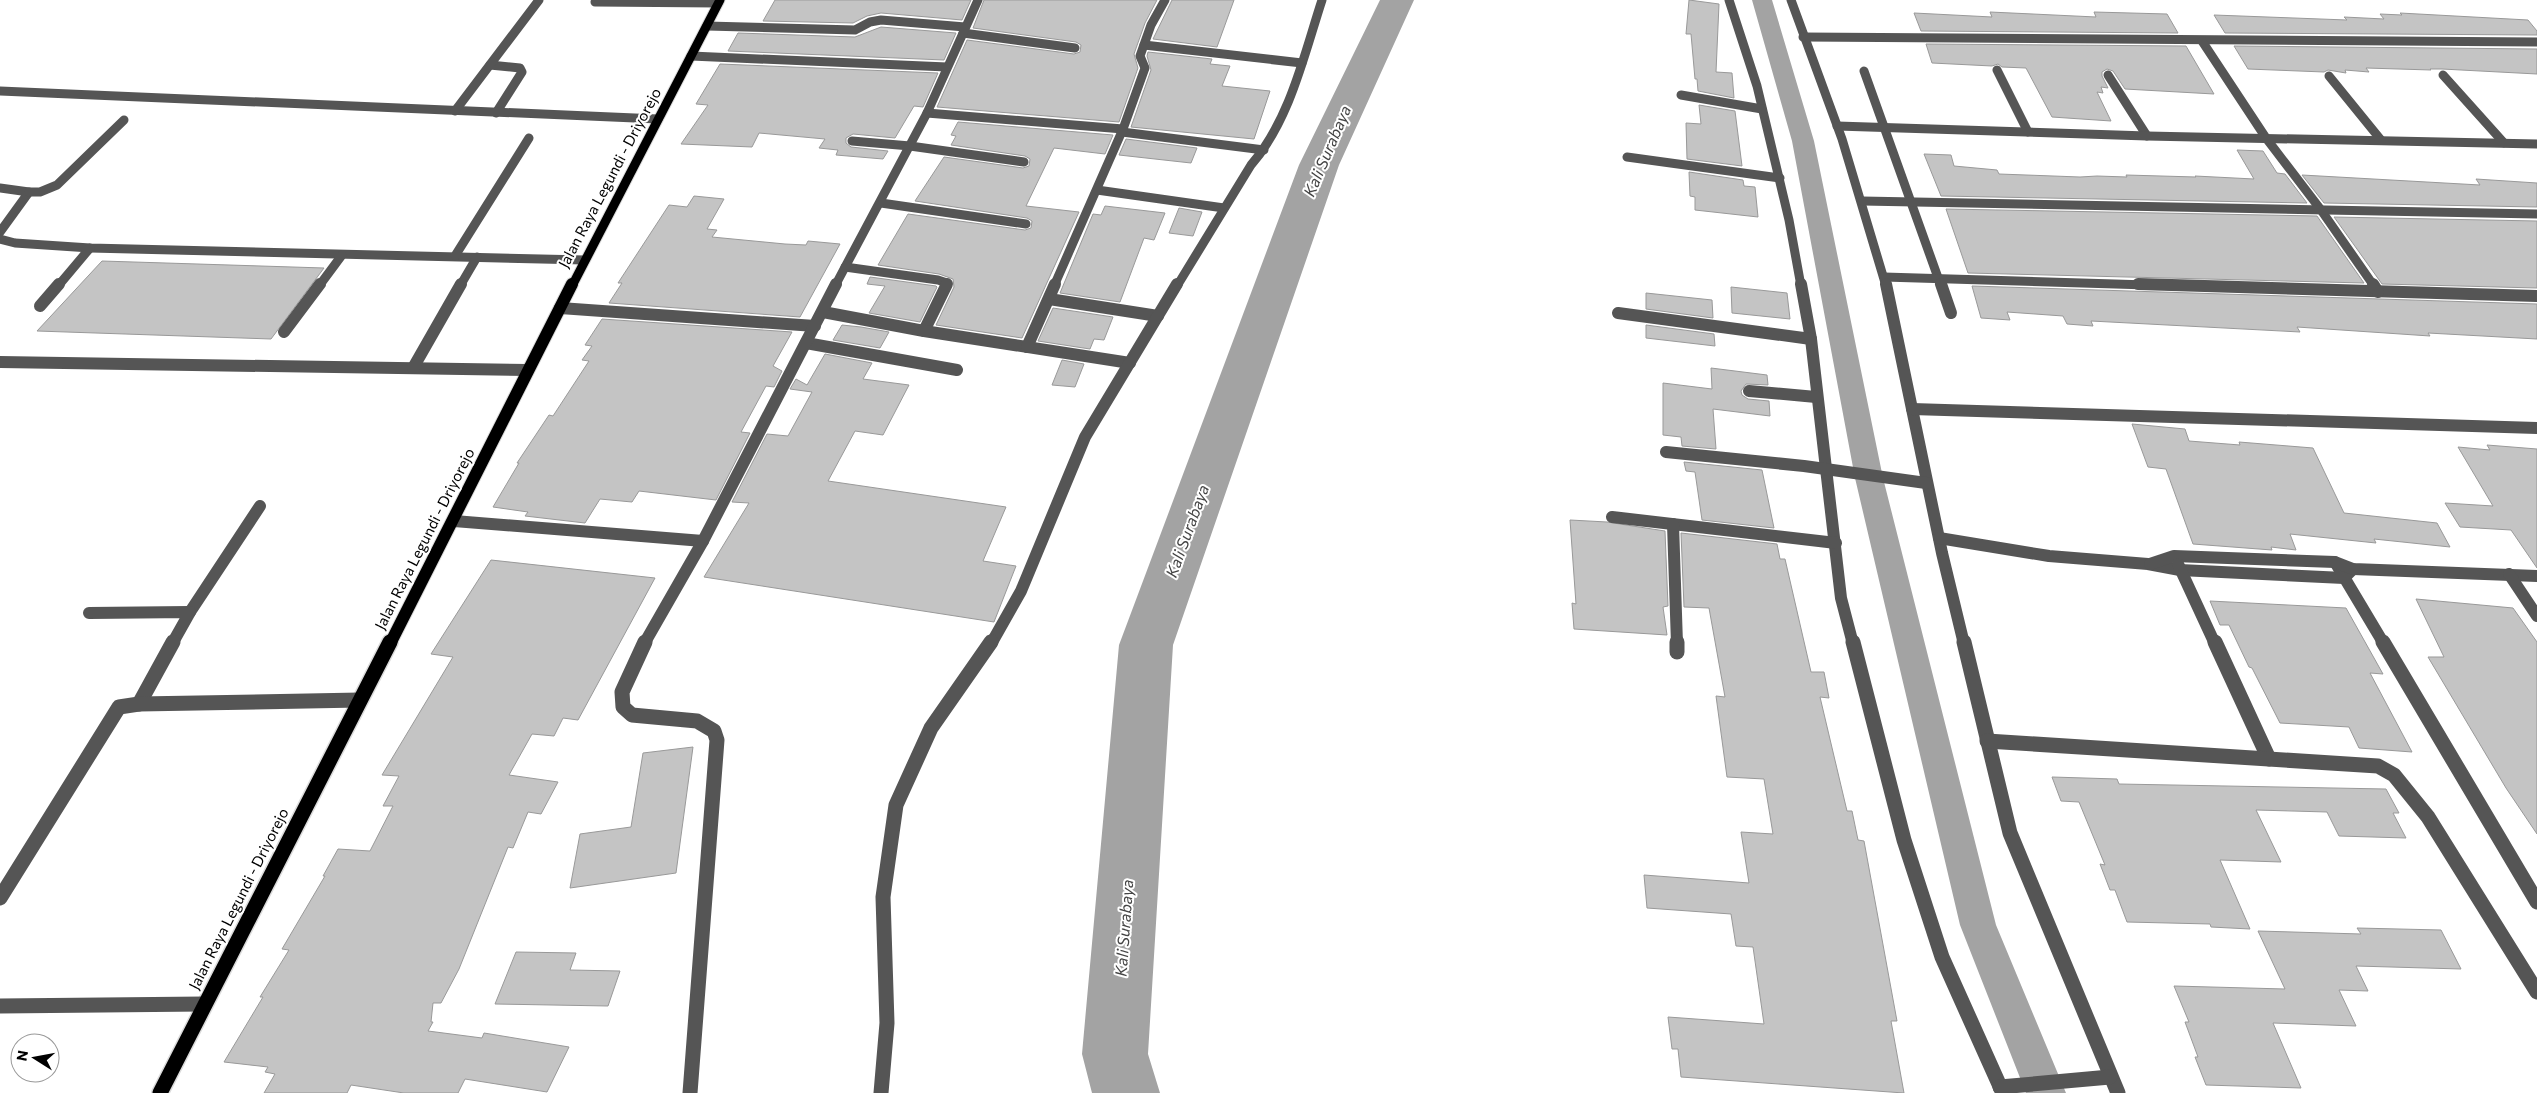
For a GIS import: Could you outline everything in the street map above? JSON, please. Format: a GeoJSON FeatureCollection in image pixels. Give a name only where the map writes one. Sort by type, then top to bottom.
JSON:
{"type":"FeatureCollection","features":[{"type":"Feature","properties":{"kind":"main road","name":"Jalan Raya Legundi - Driyorejo"},"geometry":{"type":"LineString","coordinates":[[160,1093],[360,700],[454,521],[528,370],[719,2]]}},
{"type":"Feature","properties":{"kind":"street"},"geometry":{"type":"LineString","coordinates":[[455,111],[539,0]]}},
{"type":"Feature","properties":{"kind":"street"},"geometry":{"type":"LineString","coordinates":[[690,1093],[717,740],[714,731],[697,721],[632,715],[623,706],[622,692],[638,655],[703,541],[927,113],[978,0]]}},
{"type":"Feature","properties":{"kind":"street"},"geometry":{"type":"LineString","coordinates":[[1027,347],[1122,131],[1145,68],[1140,56],[1151,25],[1165,0]]}},
{"type":"Feature","properties":{"kind":"street"},"geometry":{"type":"LineString","coordinates":[[881,1093],[887,1023],[883,897],[896,806],[931,728],[984,655],[1020,591],[1050,527],[1084,437],[1224,208],[1251,165],[1264,150],[1290,97],[1322,0]]}},
{"type":"Feature","properties":{"kind":"street"},"geometry":{"type":"LineString","coordinates":[[1729,0],[1762,109],[1780,178],[1811,339],[1816,397],[1829,470],[1841,598],[1904,840],[1942,957],[2006,1089],[2110,1077]]}},
{"type":"Feature","properties":{"kind":"street"},"geometry":{"type":"LineString","coordinates":[[1791,0],[1837,126],[1862,201],[1884,277],[1939,538],[2010,834],[2118,1093]]}},
{"type":"Feature","properties":{"kind":"street"},"geometry":{"type":"LineString","coordinates":[[595,2],[719,2]]}},
{"type":"Feature","properties":{"kind":"street"},"geometry":{"type":"LineString","coordinates":[[707,26],[855,30],[870,22],[881,20],[964,30],[1075,48]]}},
{"type":"Feature","properties":{"kind":"street"},"geometry":{"type":"LineString","coordinates":[[1803,37],[2537,42]]}},
{"type":"Feature","properties":{"kind":"street"},"geometry":{"type":"LineString","coordinates":[[2202,41],[2266,138],[2321,210],[2378,292]]}},
{"type":"Feature","properties":{"kind":"street"},"geometry":{"type":"LineString","coordinates":[[1144,45],[1302,63]]}},
{"type":"Feature","properties":{"kind":"street"},"geometry":{"type":"LineString","coordinates":[[691,56],[947,67]]}},
{"type":"Feature","properties":{"kind":"street"},"geometry":{"type":"LineString","coordinates":[[490,65],[511,66],[520,68],[522,72],[496,112]]}},
{"type":"Feature","properties":{"kind":"street"},"geometry":{"type":"LineString","coordinates":[[1997,70],[2028,132]]}},
{"type":"Feature","properties":{"kind":"street"},"geometry":{"type":"LineString","coordinates":[[1864,71],[1951,313]]}},
{"type":"Feature","properties":{"kind":"street"},"geometry":{"type":"LineString","coordinates":[[2108,75],[2147,136]]}},
{"type":"Feature","properties":{"kind":"street"},"geometry":{"type":"LineString","coordinates":[[2443,75],[2504,143]]}},
{"type":"Feature","properties":{"kind":"street"},"geometry":{"type":"LineString","coordinates":[[2329,76],[2382,140]]}},
{"type":"Feature","properties":{"kind":"street"},"geometry":{"type":"LineString","coordinates":[[0,91],[658,118]]}},
{"type":"Feature","properties":{"kind":"street"},"geometry":{"type":"LineString","coordinates":[[1681,96],[1762,109]]}},
{"type":"Feature","properties":{"kind":"street"},"geometry":{"type":"LineString","coordinates":[[927,113],[1122,131],[1264,150]]}},
{"type":"Feature","properties":{"kind":"street"},"geometry":{"type":"LineString","coordinates":[[0,188],[40,192],[58,185],[124,120]]}},
{"type":"Feature","properties":{"kind":"street"},"geometry":{"type":"LineString","coordinates":[[1837,126],[2147,136],[2537,144]]}},
{"type":"Feature","properties":{"kind":"street"},"geometry":{"type":"LineString","coordinates":[[455,256],[529,138]]}},
{"type":"Feature","properties":{"kind":"street"},"geometry":{"type":"LineString","coordinates":[[852,140],[1024,162]]}},
{"type":"Feature","properties":{"kind":"street"},"geometry":{"type":"LineString","coordinates":[[1627,157],[1780,178]]}},
{"type":"Feature","properties":{"kind":"street"},"geometry":{"type":"LineString","coordinates":[[1097,190],[1224,208]]}},
{"type":"Feature","properties":{"kind":"street"},"geometry":{"type":"LineString","coordinates":[[0,232],[29,192]]}},
{"type":"Feature","properties":{"kind":"street"},"geometry":{"type":"LineString","coordinates":[[1862,201],[2537,214]]}},
{"type":"Feature","properties":{"kind":"street"},"geometry":{"type":"LineString","coordinates":[[881,202],[1026,224]]}},
{"type":"Feature","properties":{"kind":"street"},"geometry":{"type":"LineString","coordinates":[[0,239],[15,243],[90,248],[585,260]]}},
{"type":"Feature","properties":{"kind":"street"},"geometry":{"type":"LineString","coordinates":[[40,306],[90,248]]}},
{"type":"Feature","properties":{"kind":"street"},"geometry":{"type":"LineString","coordinates":[[284,332],[342,255]]}},
{"type":"Feature","properties":{"kind":"street"},"geometry":{"type":"LineString","coordinates":[[413,368],[477,257]]}},
{"type":"Feature","properties":{"kind":"street"},"geometry":{"type":"LineString","coordinates":[[845,267],[938,280],[947,283],[924,331]]}},
{"type":"Feature","properties":{"kind":"street"},"geometry":{"type":"LineString","coordinates":[[1884,277],[2537,296]]}},
{"type":"Feature","properties":{"kind":"street"},"geometry":{"type":"LineString","coordinates":[[1049,299],[1158,316]]}},
{"type":"Feature","properties":{"kind":"street"},"geometry":{"type":"LineString","coordinates":[[560,308],[815,326]]}},
{"type":"Feature","properties":{"kind":"street"},"geometry":{"type":"LineString","coordinates":[[823,312],[924,331],[1130,363]]}},
{"type":"Feature","properties":{"kind":"street"},"geometry":{"type":"LineString","coordinates":[[1618,313],[1811,339]]}},
{"type":"Feature","properties":{"kind":"street"},"geometry":{"type":"LineString","coordinates":[[806,343],[957,370]]}},
{"type":"Feature","properties":{"kind":"street"},"geometry":{"type":"LineString","coordinates":[[0,362],[528,370]]}},
{"type":"Feature","properties":{"kind":"street"},"geometry":{"type":"LineString","coordinates":[[1749,391],[1816,397]]}},
{"type":"Feature","properties":{"kind":"street"},"geometry":{"type":"LineString","coordinates":[[1912,409],[2537,428]]}},
{"type":"Feature","properties":{"kind":"street"},"geometry":{"type":"LineString","coordinates":[[1666,452],[1901,480],[1926,480]]}},
{"type":"Feature","properties":{"kind":"street"},"geometry":{"type":"LineString","coordinates":[[139,704],[190,612],[260,506]]}},
{"type":"Feature","properties":{"kind":"street"},"geometry":{"type":"LineString","coordinates":[[1612,517],[1836,543]]}},
{"type":"Feature","properties":{"kind":"street"},"geometry":{"type":"LineString","coordinates":[[454,521],[703,541]]}},
{"type":"Feature","properties":{"kind":"street"},"geometry":{"type":"LineString","coordinates":[[1673,524],[1677,652]]}},
{"type":"Feature","properties":{"kind":"street"},"geometry":{"type":"LineString","coordinates":[[1939,538],[2048,556],[2148,564],[2180,570],[2509,574],[2537,576]]}},
{"type":"Feature","properties":{"kind":"street"},"geometry":{"type":"LineString","coordinates":[[2148,564],[2174,556],[2335,562],[2348,573],[2537,902]]}},
{"type":"Feature","properties":{"kind":"street"},"geometry":{"type":"LineString","coordinates":[[2174,556],[2269,758]]}},
{"type":"Feature","properties":{"kind":"street"},"geometry":{"type":"LineString","coordinates":[[2509,574],[2537,616]]}},
{"type":"Feature","properties":{"kind":"street"},"geometry":{"type":"LineString","coordinates":[[89,613],[190,612]]}},
{"type":"Feature","properties":{"kind":"street"},"geometry":{"type":"LineString","coordinates":[[0,898],[115,710],[124,705],[360,700]]}},
{"type":"Feature","properties":{"kind":"street"},"geometry":{"type":"LineString","coordinates":[[1987,741],[2378,766],[2394,775],[2428,817],[2537,992]]}},
{"type":"Feature","properties":{"kind":"street"},"geometry":{"type":"LineString","coordinates":[[0,1006],[204,1004]]}},
{"type":"Feature","properties":{"kind":"building"},"geometry":{"type":"Polygon","coordinates":[[[775,0],[971,0],[962,20],[881,13],[867,16],[853,23],[763,21],[775,0]]]}},
{"type":"Feature","properties":{"kind":"building"},"geometry":{"type":"Polygon","coordinates":[[[984,0],[1157,0],[1145,23],[1134,54],[1138,68],[1119,122],[937,107],[967,40],[1074,54],[1080,52],[1081,45],[1076,42],[973,28],[984,0]]]}},
{"type":"Feature","properties":{"kind":"building"},"geometry":{"type":"Polygon","coordinates":[[[1172,0],[1234,0],[1217,47],[1153,39],[1172,0]]]}},
{"type":"Feature","properties":{"kind":"building"},"geometry":{"type":"Polygon","coordinates":[[[1689,0],[1719,4],[1716,72],[1732,73],[1734,98],[1698,91],[1697,79],[1695,79],[1691,34],[1686,34],[1689,0]]]}},
{"type":"Feature","properties":{"kind":"building"},"geometry":{"type":"Polygon","coordinates":[[[1990,12],[2096,17],[2094,12],[2167,14],[2178,33],[1921,31],[1914,13],[1992,17],[1990,12]]]}},
{"type":"Feature","properties":{"kind":"building"},"geometry":{"type":"Polygon","coordinates":[[[2400,13],[2528,20],[2537,31],[2537,35],[2225,33],[2214,15],[2347,20],[2344,17],[2384,19],[2380,14],[2402,15],[2400,13]]]}},
{"type":"Feature","properties":{"kind":"building"},"geometry":{"type":"Polygon","coordinates":[[[881,27],[956,33],[944,60],[728,51],[738,33],[855,37],[881,27]]]}},
{"type":"Feature","properties":{"kind":"building"},"geometry":{"type":"Polygon","coordinates":[[[1926,44],[2186,46],[2214,94],[2125,89],[2113,71],[2107,69],[2102,72],[2102,76],[2108,88],[2101,87],[2103,93],[2097,92],[2111,121],[2052,117],[2026,68],[2002,67],[1998,64],[1992,66],[1932,63],[1926,44]]]}},
{"type":"Feature","properties":{"kind":"building"},"geometry":{"type":"Polygon","coordinates":[[[2234,46],[2537,49],[2537,74],[2442,69],[2366,68],[2369,72],[2345,70],[2346,73],[2328,70],[2324,72],[2248,69],[2234,46]]]}},
{"type":"Feature","properties":{"kind":"building"},"geometry":{"type":"Polygon","coordinates":[[[1148,52],[1212,59],[1210,64],[1230,66],[1222,86],[1270,91],[1254,139],[1131,127],[1151,70],[1147,56],[1148,52]]]}},
{"type":"Feature","properties":{"kind":"building"},"geometry":{"type":"Polygon","coordinates":[[[720,64],[938,73],[923,107],[914,106],[895,138],[853,134],[846,138],[846,143],[851,147],[888,151],[883,159],[836,155],[838,150],[819,148],[825,139],[759,133],[752,147],[681,144],[708,105],[696,104],[720,64]]]}},
{"type":"Feature","properties":{"kind":"building"},"geometry":{"type":"Polygon","coordinates":[[[1699,105],[1735,111],[1742,166],[1687,159],[1686,123],[1701,124],[1699,105]]]}},
{"type":"Feature","properties":{"kind":"building"},"geometry":{"type":"Polygon","coordinates":[[[958,122],[1113,135],[1105,154],[1054,148],[1026,206],[1079,212],[1022,338],[936,325],[954,287],[953,279],[939,274],[878,265],[908,214],[1025,230],[1031,228],[1032,221],[1027,218],[915,201],[944,157],[1023,168],[1029,166],[1030,159],[1025,156],[951,145],[956,136],[951,135],[958,122]]]}},
{"type":"Feature","properties":{"kind":"building"},"geometry":{"type":"Polygon","coordinates":[[[1126,139],[1197,148],[1191,163],[1119,155],[1126,139]]]}},
{"type":"Feature","properties":{"kind":"building"},"geometry":{"type":"Polygon","coordinates":[[[2237,150],[2263,151],[2277,173],[2285,174],[2307,203],[1941,196],[1924,154],[1951,155],[1954,166],[1997,170],[1999,174],[2080,177],[2127,177],[2126,175],[2195,176],[2254,179],[2237,150]]]}},
{"type":"Feature","properties":{"kind":"building"},"geometry":{"type":"Polygon","coordinates":[[[1689,172],[1743,180],[1744,186],[1755,187],[1758,217],[1695,210],[1695,197],[1690,196],[1689,172]]]}},
{"type":"Feature","properties":{"kind":"building"},"geometry":{"type":"Polygon","coordinates":[[[2302,175],[2480,185],[2476,179],[2537,183],[2537,207],[2324,203],[2302,175]]]}},
{"type":"Feature","properties":{"kind":"building"},"geometry":{"type":"Polygon","coordinates":[[[694,196],[724,199],[707,229],[717,230],[712,237],[785,244],[806,245],[808,241],[840,244],[800,317],[609,303],[622,283],[618,283],[669,205],[687,207],[694,196]]]}},
{"type":"Feature","properties":{"kind":"building"},"geometry":{"type":"Polygon","coordinates":[[[1105,206],[1165,213],[1154,240],[1144,238],[1120,302],[1060,293],[1093,214],[1101,215],[1105,206]]]}},
{"type":"Feature","properties":{"kind":"building"},"geometry":{"type":"Polygon","coordinates":[[[1179,208],[1202,212],[1193,236],[1169,233],[1179,208]]]}},
{"type":"Feature","properties":{"kind":"building"},"geometry":{"type":"Polygon","coordinates":[[[1946,209],[2317,216],[2364,283],[1968,273],[1946,209]]]}},
{"type":"Feature","properties":{"kind":"building"},"geometry":{"type":"Polygon","coordinates":[[[2334,217],[2537,221],[2537,288],[2382,284],[2334,217]]]}},
{"type":"Feature","properties":{"kind":"building"},"geometry":{"type":"Polygon","coordinates":[[[102,261],[324,268],[271,339],[37,331],[102,261]]]}},
{"type":"Feature","properties":{"kind":"building"},"geometry":{"type":"Polygon","coordinates":[[[870,277],[937,287],[920,322],[869,313],[885,286],[867,284],[870,277]]]}},
{"type":"Feature","properties":{"kind":"building"},"geometry":{"type":"Polygon","coordinates":[[[1972,286],[2537,304],[2537,339],[2428,333],[2430,336],[2297,327],[2300,332],[2091,321],[2093,326],[2067,324],[2063,316],[2007,312],[2010,320],[1981,318],[1972,286]]]}},
{"type":"Feature","properties":{"kind":"building"},"geometry":{"type":"Polygon","coordinates":[[[1731,287],[1787,293],[1790,319],[1732,313],[1731,287]]]}},
{"type":"Feature","properties":{"kind":"building"},"geometry":{"type":"Polygon","coordinates":[[[1646,293],[1712,300],[1713,318],[1646,309],[1646,293]]]}},
{"type":"Feature","properties":{"kind":"building"},"geometry":{"type":"Polygon","coordinates":[[[1053,308],[1113,317],[1104,340],[1094,339],[1090,349],[1038,341],[1053,308]]]}},
{"type":"Feature","properties":{"kind":"building"},"geometry":{"type":"Polygon","coordinates":[[[602,319],[792,332],[773,366],[782,371],[774,387],[766,386],[741,432],[750,433],[716,500],[639,491],[632,502],[600,499],[585,523],[525,516],[528,512],[493,507],[519,463],[517,463],[549,415],[553,416],[589,361],[582,360],[592,346],[585,345],[602,319]]]}},
{"type":"Feature","properties":{"kind":"building"},"geometry":{"type":"Polygon","coordinates":[[[842,325],[889,332],[880,348],[833,340],[842,325]]]}},
{"type":"Feature","properties":{"kind":"building"},"geometry":{"type":"Polygon","coordinates":[[[1646,325],[1714,334],[1715,346],[1646,338],[1646,325]]]}},
{"type":"Feature","properties":{"kind":"building"},"geometry":{"type":"Polygon","coordinates":[[[825,354],[872,363],[863,379],[909,385],[883,435],[855,431],[828,481],[1006,507],[983,561],[1016,566],[994,622],[704,577],[749,503],[732,502],[767,434],[788,436],[812,392],[790,389],[796,379],[807,385],[825,354]]]}},
{"type":"Feature","properties":{"kind":"building"},"geometry":{"type":"Polygon","coordinates":[[[1062,360],[1084,364],[1075,387],[1052,385],[1062,360]]]}},
{"type":"Feature","properties":{"kind":"building"},"geometry":{"type":"Polygon","coordinates":[[[1711,368],[1767,375],[1768,385],[1746,384],[1741,391],[1742,395],[1748,399],[1769,401],[1770,416],[1713,409],[1716,449],[1682,446],[1681,437],[1663,435],[1663,383],[1712,389],[1711,368]]]}},
{"type":"Feature","properties":{"kind":"building"},"geometry":{"type":"Polygon","coordinates":[[[2132,424],[2185,429],[2189,441],[2240,445],[2239,442],[2313,448],[2344,513],[2437,523],[2450,547],[2374,539],[2376,543],[2290,534],[2296,550],[2271,547],[2272,550],[2193,544],[2166,469],[2148,467],[2132,424]]]}},
{"type":"Feature","properties":{"kind":"building"},"geometry":{"type":"Polygon","coordinates":[[[2487,445],[2537,449],[2537,568],[2511,530],[2460,527],[2445,503],[2493,506],[2458,447],[2490,450],[2487,445]]]}},
{"type":"Feature","properties":{"kind":"building"},"geometry":{"type":"Polygon","coordinates":[[[1684,462],[1762,470],[1774,528],[1702,520],[1695,472],[1686,471],[1684,462]]]}},
{"type":"Feature","properties":{"kind":"building"},"geometry":{"type":"Polygon","coordinates":[[[1570,520],[1607,522],[1665,531],[1668,606],[1663,607],[1667,635],[1574,629],[1572,603],[1576,604],[1570,520]]]}},
{"type":"Feature","properties":{"kind":"building"},"geometry":{"type":"Polygon","coordinates":[[[1681,533],[1777,544],[1780,559],[1785,559],[1811,672],[1824,672],[1829,698],[1820,697],[1847,811],[1852,811],[1858,840],[1864,841],[1897,1021],[1891,1021],[1904,1093],[1681,1077],[1678,1049],[1672,1049],[1668,1017],[1764,1024],[1753,947],[1736,946],[1731,914],[1647,908],[1644,875],[1749,883],[1741,832],[1773,834],[1764,779],[1727,777],[1716,696],[1725,697],[1709,608],[1684,607],[1681,533]]]}},
{"type":"Feature","properties":{"kind":"building"},"geometry":{"type":"Polygon","coordinates":[[[491,560],[655,578],[578,720],[563,718],[554,736],[532,734],[509,775],[558,782],[541,814],[528,812],[513,848],[508,847],[459,969],[441,1003],[433,1003],[431,1022],[433,1022],[428,1031],[482,1038],[484,1033],[569,1047],[547,1092],[465,1079],[458,1093],[404,1093],[351,1085],[347,1093],[264,1093],[275,1074],[265,1072],[268,1067],[224,1062],[289,950],[282,949],[325,876],[323,876],[338,849],[370,851],[393,806],[383,806],[399,776],[382,775],[453,657],[431,654],[491,560]]]}},
{"type":"Feature","properties":{"kind":"building"},"geometry":{"type":"Polygon","coordinates":[[[2416,599],[2513,608],[2537,642],[2537,834],[2506,788],[2428,657],[2444,657],[2416,599]]]}},
{"type":"Feature","properties":{"kind":"building"},"geometry":{"type":"Polygon","coordinates":[[[2210,601],[2346,608],[2383,674],[2370,673],[2412,752],[2359,748],[2349,727],[2280,723],[2252,668],[2249,667],[2229,625],[2220,625],[2210,601]]]}},
{"type":"Feature","properties":{"kind":"building"},"geometry":{"type":"Polygon","coordinates":[[[693,747],[676,873],[570,888],[580,834],[631,827],[643,753],[693,747]]]}},
{"type":"Feature","properties":{"kind":"building"},"geometry":{"type":"Polygon","coordinates":[[[2052,777],[2117,779],[2119,784],[2386,789],[2399,813],[2393,813],[2406,838],[2339,836],[2327,812],[2256,810],[2281,862],[2220,860],[2250,929],[2211,927],[2210,924],[2127,922],[2115,890],[2110,890],[2100,864],[2105,865],[2079,802],[2061,801],[2052,777]]]}},
{"type":"Feature","properties":{"kind":"building"},"geometry":{"type":"Polygon","coordinates":[[[2357,928],[2441,930],[2461,969],[2356,966],[2368,991],[2339,990],[2356,1026],[2273,1023],[2301,1088],[2206,1085],[2195,1057],[2198,1057],[2185,1022],[2189,1022],[2174,986],[2285,989],[2258,931],[2361,934],[2357,928]]]}},
{"type":"Feature","properties":{"kind":"building"},"geometry":{"type":"Polygon","coordinates":[[[516,952],[576,953],[570,970],[620,971],[608,1006],[495,1004],[516,952]]]}},
{"type":"Feature","properties":{"kind":"waterway","name":"Kali Surabaya"},"geometry":{"type":"LineString","coordinates":[[1126,1093],[1115,1054],[1146,645],[1319,165],[1397,0]]}},
{"type":"Feature","properties":{"kind":"waterway"},"geometry":{"type":"LineString","coordinates":[[1762,0],[1803,141],[1869,478],[1978,925],[2046,1093]]}}]}
